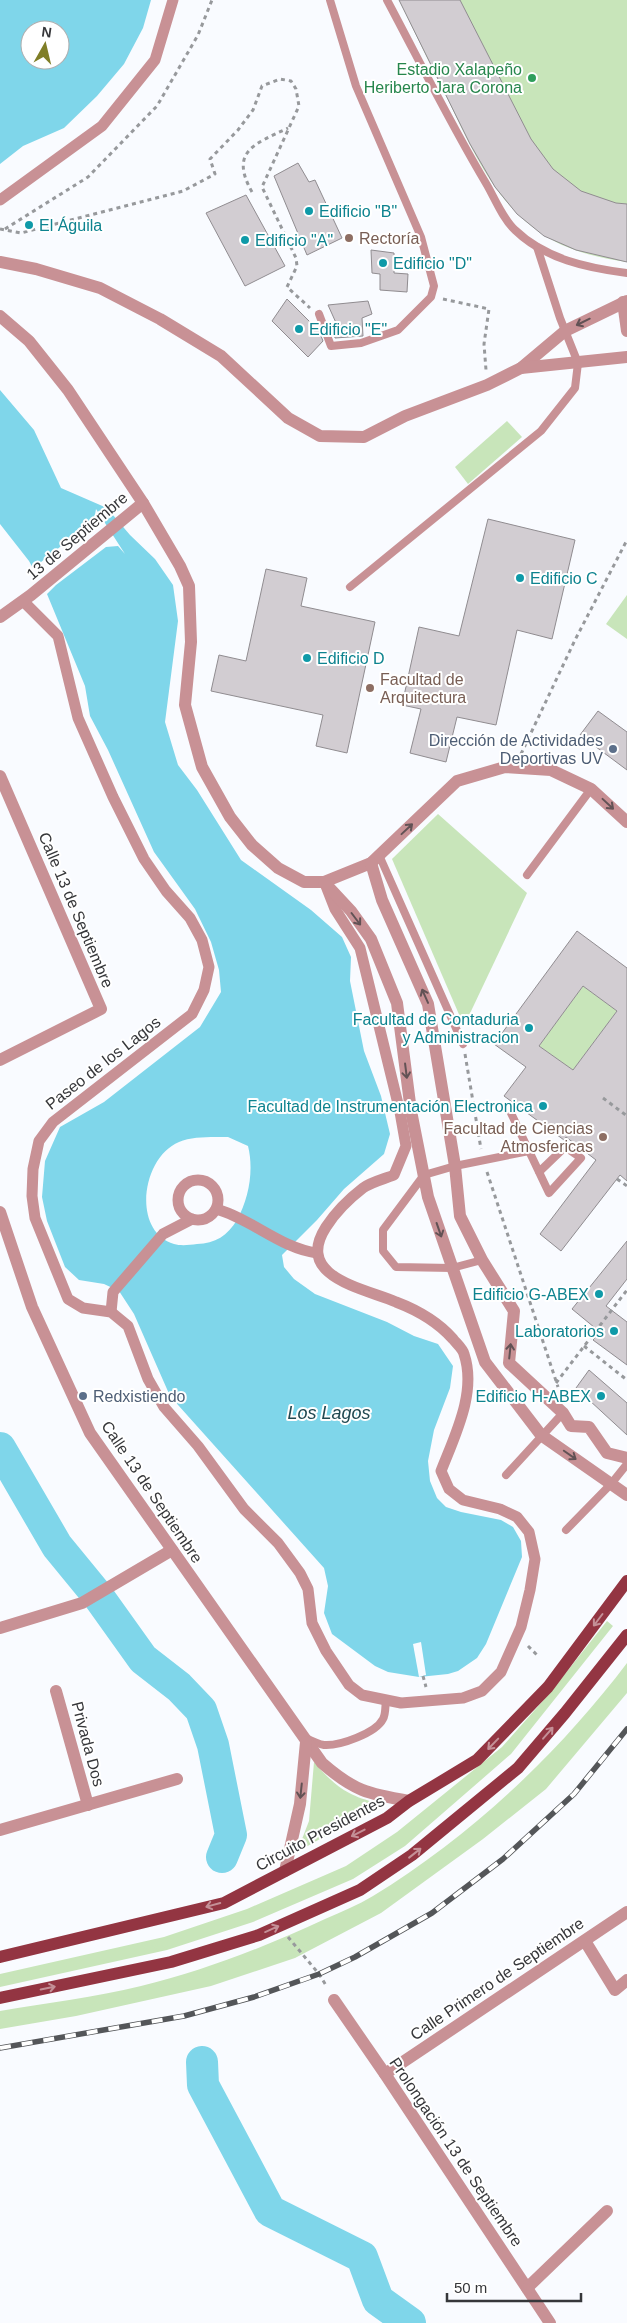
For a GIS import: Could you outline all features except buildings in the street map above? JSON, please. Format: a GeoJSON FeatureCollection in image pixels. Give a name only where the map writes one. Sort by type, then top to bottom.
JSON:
{"type":"FeatureCollection","features":[{"type":"Feature","properties":{"kind":"main road","name":"Circuito Presidentes"},"geometry":{"type":"LineString","coordinates":[[0,1957],[224,1903],[387,1818],[409,1801],[477,1760],[548,1687],[627,1581]]}},
{"type":"Feature","properties":{"kind":"main road"},"geometry":{"type":"LineString","coordinates":[[0,1998],[180,1960],[260,1935],[360,1890],[412,1855],[518,1768],[565,1714],[627,1635]]}},
{"type":"Feature","properties":{"kind":"street"},"geometry":{"type":"LineString","coordinates":[[0,200],[102,126],[155,60],[173,0]]}},
{"type":"Feature","properties":{"kind":"street"},"geometry":{"type":"LineString","coordinates":[[0,262],[36,269],[100,288],[160,319],[221,356],[288,418],[320,436],[364,437],[405,416],[487,385],[521,368],[565,331],[625,302],[627,331]]}},
{"type":"Feature","properties":{"kind":"street"},"geometry":{"type":"LineString","coordinates":[[0,316],[29,341],[68,390],[143,502],[180,566],[189,586],[191,642],[185,705],[202,767],[230,817],[252,845],[278,868],[304,882],[324,882],[375,859],[457,781],[506,767],[551,770],[591,788],[627,822]]}},
{"type":"Feature","properties":{"kind":"street"},"geometry":{"type":"LineString","coordinates":[[521,368],[627,357]]}},
{"type":"Feature","properties":{"kind":"street","name":"13 de Septiembre"},"geometry":{"type":"LineString","coordinates":[[27,598],[143,502]]}},
{"type":"Feature","properties":{"kind":"street"},"geometry":{"type":"LineString","coordinates":[[0,617],[27,598]]}},
{"type":"Feature","properties":{"kind":"street","name":"Paseo de los Lagos"},"geometry":{"type":"LineString","coordinates":[[27,598],[58,636],[78,718],[113,798],[144,859],[166,891],[190,918],[202,940],[209,967],[204,990],[192,1014],[53,1122],[39,1141],[33,1169],[32,1196],[36,1218],[56,1273],[68,1299],[83,1308],[111,1312]]}},
{"type":"Feature","properties":{"kind":"street","name":"Calle 13 de Septiembre"},"geometry":{"type":"LineString","coordinates":[[0,776],[101,1009],[0,1060]]}},
{"type":"Feature","properties":{"kind":"street"},"geometry":{"type":"LineString","coordinates":[[375,859],[382,900],[428,1004],[455,1166],[460,1216],[482,1260],[514,1311],[509,1363],[563,1413],[571,1426],[588,1427],[607,1453],[627,1458]]}},
{"type":"Feature","properties":{"kind":"street"},"geometry":{"type":"LineString","coordinates":[[324,882],[351,912],[371,939],[397,1003],[411,1111],[428,1197],[485,1362],[540,1435],[627,1495]]}},
{"type":"Feature","properties":{"kind":"street"},"geometry":{"type":"LineString","coordinates":[[192,1219],[181,1211],[178,1198],[180,1191],[190,1182],[196,1180],[210,1184],[217,1195],[216,1209],[209,1217],[192,1219],[163,1234],[113,1292],[111,1312],[128,1326],[148,1379],[164,1407],[198,1446],[244,1509],[278,1543],[300,1573],[308,1589],[312,1623],[326,1651],[349,1685],[362,1695],[401,1703],[463,1698],[482,1691],[501,1672],[521,1627],[530,1590],[534,1559],[529,1532],[517,1517],[500,1509],[463,1500],[449,1488],[441,1471],[455,1436],[469,1386],[464,1352],[441,1326],[398,1302],[331,1275],[321,1264],[317,1253],[321,1235],[331,1219],[363,1187],[394,1175],[406,1146],[400,1112],[360,948],[335,909],[324,882]]}},
{"type":"Feature","properties":{"kind":"street"},"geometry":{"type":"LineString","coordinates":[[216,1209],[237,1216],[299,1251],[317,1253]]}},
{"type":"Feature","properties":{"kind":"street","name":"Calle 13 de Septiembre"},"geometry":{"type":"LineString","coordinates":[[0,1212],[32,1306],[90,1433],[322,1763],[343,1782],[370,1794],[409,1801]]}},
{"type":"Feature","properties":{"kind":"street"},"geometry":{"type":"LineString","coordinates":[[0,1628],[82,1603],[172,1550]]}},
{"type":"Feature","properties":{"kind":"street","name":"Privada Dos"},"geometry":{"type":"LineString","coordinates":[[56,1691],[88,1805]]}},
{"type":"Feature","properties":{"kind":"street"},"geometry":{"type":"LineString","coordinates":[[285,1871],[300,1804],[304,1739]]}},
{"type":"Feature","properties":{"kind":"street"},"geometry":{"type":"LineString","coordinates":[[0,1830],[177,1779]]}},
{"type":"Feature","properties":{"kind":"street","name":"Calle Primero de Septiembre"},"geometry":{"type":"LineString","coordinates":[[385,2074],[627,1912]]}},
{"type":"Feature","properties":{"kind":"street"},"geometry":{"type":"LineString","coordinates":[[584,1941],[615,1990],[627,1980]]}},
{"type":"Feature","properties":{"kind":"street","name":"Prolongación 13 de Septiembre"},"geometry":{"type":"LineString","coordinates":[[334,2000],[550,2323]]}},
{"type":"Feature","properties":{"kind":"street"},"geometry":{"type":"LineString","coordinates":[[527,2288],[607,2211]]}},
{"type":"Feature","properties":{"kind":"lane"},"geometry":{"type":"LineString","coordinates":[[319,314],[331,346],[361,343],[398,330],[431,297],[434,286],[421,237],[356,86],[330,0]]}},
{"type":"Feature","properties":{"kind":"lane"},"geometry":{"type":"LineString","coordinates":[[387,0],[472,160],[514,229],[536,247],[567,260],[594,269],[627,273]]}},
{"type":"Feature","properties":{"kind":"lane"},"geometry":{"type":"LineString","coordinates":[[350,587],[541,431],[575,388],[578,363],[536,247]]}},
{"type":"Feature","properties":{"kind":"lane"},"geometry":{"type":"LineString","coordinates":[[527,875],[591,788]]}},
{"type":"Feature","properties":{"kind":"lane"},"geometry":{"type":"LineString","coordinates":[[375,859],[463,1044]]}},
{"type":"Feature","properties":{"kind":"lane"},"geometry":{"type":"LineString","coordinates":[[510,1111],[529,1151],[539,1172],[549,1193],[581,1158],[565,1146],[539,1172]]}},
{"type":"Feature","properties":{"kind":"lane"},"geometry":{"type":"LineString","coordinates":[[482,1260],[452,1268],[396,1267],[383,1251],[383,1230],[424,1176],[455,1166],[529,1151]]}},
{"type":"Feature","properties":{"kind":"lane"},"geometry":{"type":"LineString","coordinates":[[506,1475],[540,1435],[563,1413]]}},
{"type":"Feature","properties":{"kind":"lane"},"geometry":{"type":"LineString","coordinates":[[566,1530],[611,1484],[627,1464]]}},
{"type":"Feature","properties":{"kind":"lane"},"geometry":{"type":"LineString","coordinates":[[304,1739],[322,1745],[335,1745],[346,1742],[378,1726],[384,1718],[386,1700]]}},
{"type":"Feature","properties":{"kind":"path"},"geometry":{"type":"LineString","coordinates":[[5,230],[88,177],[156,106],[198,36],[212,0]]}},
{"type":"Feature","properties":{"kind":"path"},"geometry":{"type":"LineString","coordinates":[[0,229],[21,233],[183,192],[215,174],[210,159],[238,130],[253,110],[262,86],[280,79],[291,81],[296,89],[299,106],[262,187],[296,258],[298,266],[287,287],[297,299],[319,314]]}},
{"type":"Feature","properties":{"kind":"path"},"geometry":{"type":"LineString","coordinates":[[252,192],[242,168],[244,159],[251,147],[288,128]]}},
{"type":"Feature","properties":{"kind":"path"},"geometry":{"type":"LineString","coordinates":[[431,297],[490,309],[484,344],[487,385]]}},
{"type":"Feature","properties":{"kind":"path"},"geometry":{"type":"LineString","coordinates":[[515,767],[571,648],[627,540]]}},
{"type":"Feature","properties":{"kind":"path"},"geometry":{"type":"LineString","coordinates":[[463,1044],[483,1160],[556,1383],[561,1391]]}},
{"type":"Feature","properties":{"kind":"path"},"geometry":{"type":"LineString","coordinates":[[603,1098],[627,1116]]}},
{"type":"Feature","properties":{"kind":"path"},"geometry":{"type":"LineString","coordinates":[[617,1179],[627,1186]]}},
{"type":"Feature","properties":{"kind":"path"},"geometry":{"type":"LineString","coordinates":[[556,1383],[627,1290]]}},
{"type":"Feature","properties":{"kind":"path"},"geometry":{"type":"LineString","coordinates":[[584,1346],[627,1380]]}},
{"type":"Feature","properties":{"kind":"path"},"geometry":{"type":"LineString","coordinates":[[288,1936],[319,1974],[334,2000]]}},
{"type":"Feature","properties":{"kind":"green space","name":"Estadio Xalapeño Heriberto Jara Corona"},"geometry":{"type":"Polygon","coordinates":[[[399,0],[627,0],[627,262],[573,250],[553,241],[527,222],[498,192],[466,137],[399,0]]]}},
{"type":"Feature","properties":{"kind":"green space"},"geometry":{"type":"Polygon","coordinates":[[[507,421],[522,437],[468,484],[455,467],[507,421]]]}},
{"type":"Feature","properties":{"kind":"green space"},"geometry":{"type":"Polygon","coordinates":[[[627,595],[627,639],[606,624],[627,595]]]}},
{"type":"Feature","properties":{"kind":"green space"},"geometry":{"type":"Polygon","coordinates":[[[438,814],[527,893],[464,1026],[392,859],[438,814]]]}},
{"type":"Feature","properties":{"kind":"green space"},"geometry":{"type":"Polygon","coordinates":[[[583,986],[617,1011],[573,1070],[539,1046],[583,986]]]}},
{"type":"Feature","properties":{"kind":"green space"},"geometry":{"type":"Polygon","coordinates":[[[607,1621],[613,1626],[511,1754],[405,1846],[353,1879],[253,1922],[167,1950],[0,1987],[0,1974],[164,1937],[247,1909],[346,1866],[397,1832],[502,1747],[549,1694],[607,1621]]]}},
{"type":"Feature","properties":{"kind":"green space"},"geometry":{"type":"Polygon","coordinates":[[[627,1663],[627,1693],[546,1789],[483,1839],[381,1913],[295,1958],[211,1986],[76,2016],[0,2029],[0,2011],[124,1990],[188,1973],[281,1939],[373,1896],[444,1847],[511,1791],[572,1729],[627,1663]]]}},
{"type":"Feature","properties":{"kind":"green space"},"geometry":{"type":"Polygon","coordinates":[[[314,1762],[328,1777],[349,1793],[377,1803],[336,1830],[297,1852],[309,1821],[314,1762]]]}},
{"type":"Feature","properties":{"kind":"water"},"geometry":{"type":"Polygon","coordinates":[[[0,0],[151,0],[143,28],[124,64],[97,96],[64,128],[23,146],[0,164],[0,0]]]}},
{"type":"Feature","properties":{"kind":"water","name":"Los Lagos"},"geometry":{"type":"Polygon","coordinates":[[[0,390],[34,430],[61,488],[107,508],[130,535],[155,559],[173,585],[178,621],[165,722],[178,765],[197,790],[241,860],[311,910],[342,937],[351,957],[350,981],[364,1051],[381,1096],[390,1134],[384,1154],[344,1189],[317,1220],[282,1255],[284,1267],[294,1279],[315,1294],[387,1322],[414,1336],[438,1344],[453,1366],[450,1388],[434,1430],[428,1461],[430,1481],[437,1498],[446,1507],[501,1520],[513,1527],[521,1541],[522,1557],[486,1644],[477,1658],[458,1671],[419,1677],[388,1672],[375,1666],[332,1634],[324,1613],[328,1586],[324,1568],[170,1396],[134,1314],[119,1291],[104,1284],[79,1280],[65,1267],[47,1221],[42,1197],[45,1161],[60,1127],[104,1102],[200,1027],[221,992],[219,970],[211,942],[195,909],[154,852],[108,750],[90,716],[85,686],[47,594],[29,561],[0,524],[0,390]],[[203,1137],[179,1142],[166,1150],[157,1162],[150,1177],[146,1194],[147,1210],[151,1225],[160,1236],[177,1245],[204,1244],[220,1238],[229,1230],[237,1220],[245,1203],[250,1174],[248,1146],[228,1137],[203,1137]]]}},
{"type":"Feature","properties":{"kind":"pier"},"geometry":{"type":"Polygon","coordinates":[[[96,509],[125,554],[118,546],[106,547],[56,585],[45,596],[31,568],[94,520],[96,509]]]}},
{"type":"Feature","properties":{"kind":"pier"},"geometry":{"type":"Polygon","coordinates":[[[421,1642],[426,1675],[419,1677],[413,1644],[421,1642]]]}},
{"type":"Feature","properties":{"kind":"waterway"},"geometry":{"type":"LineString","coordinates":[[0,1448],[57,1546],[98,1596],[143,1659],[179,1687],[201,1710],[213,1745],[231,1835],[222,1857]]}},
{"type":"Feature","properties":{"kind":"waterway"},"geometry":{"type":"LineString","coordinates":[[202,2062],[203,2085],[270,2211],[362,2257],[378,2300],[410,2323]]}},
{"type":"Feature","properties":{"kind":"railway"},"geometry":{"type":"LineString","coordinates":[[0,2048],[184,2016],[254,1997],[319,1974],[355,1957],[432,1913],[503,1859],[574,1794],[627,1729]]}},
{"type":"Feature","properties":{"kind":"place","name":"Estadio Xalapeño Heriberto Jara Corona"},"geometry":{"type":"Point","coordinates":[532,78]}},
{"type":"Feature","properties":{"kind":"place","name":"Edificio \"B\""},"geometry":{"type":"Point","coordinates":[309,211]}},
{"type":"Feature","properties":{"kind":"place","name":"El Águila"},"geometry":{"type":"Point","coordinates":[29,225]}},
{"type":"Feature","properties":{"kind":"place","name":"Rectoría"},"geometry":{"type":"Point","coordinates":[349,238]}},
{"type":"Feature","properties":{"kind":"place","name":"Edificio \"A\""},"geometry":{"type":"Point","coordinates":[245,240]}},
{"type":"Feature","properties":{"kind":"place","name":"Edificio \"D\""},"geometry":{"type":"Point","coordinates":[383,263]}},
{"type":"Feature","properties":{"kind":"place","name":"Edificio \"E\""},"geometry":{"type":"Point","coordinates":[299,329]}},
{"type":"Feature","properties":{"kind":"place","name":"Edificio C"},"geometry":{"type":"Point","coordinates":[520,578]}},
{"type":"Feature","properties":{"kind":"place","name":"Edificio D"},"geometry":{"type":"Point","coordinates":[307,658]}},
{"type":"Feature","properties":{"kind":"place","name":"Facultad de Arquitectura"},"geometry":{"type":"Point","coordinates":[370,688]}},
{"type":"Feature","properties":{"kind":"place","name":"Dirección de Actividades Deportivas UV"},"geometry":{"type":"Point","coordinates":[613,749]}},
{"type":"Feature","properties":{"kind":"place","name":"Facultad de Contaduria y Administracion"},"geometry":{"type":"Point","coordinates":[529,1028]}},
{"type":"Feature","properties":{"kind":"place","name":"Facultad de Instrumentación Electronica"},"geometry":{"type":"Point","coordinates":[543,1106]}},
{"type":"Feature","properties":{"kind":"place","name":"Facultad de Ciencias Atmosfericas"},"geometry":{"type":"Point","coordinates":[603,1137]}},
{"type":"Feature","properties":{"kind":"place","name":"Edificio G-ABEX"},"geometry":{"type":"Point","coordinates":[599,1294]}},
{"type":"Feature","properties":{"kind":"place","name":"Laboratorios"},"geometry":{"type":"Point","coordinates":[614,1331]}},
{"type":"Feature","properties":{"kind":"place","name":"Redxistiendo"},"geometry":{"type":"Point","coordinates":[83,1396]}},
{"type":"Feature","properties":{"kind":"place","name":"Edificio H-ABEX"},"geometry":{"type":"Point","coordinates":[601,1396]}}]}
